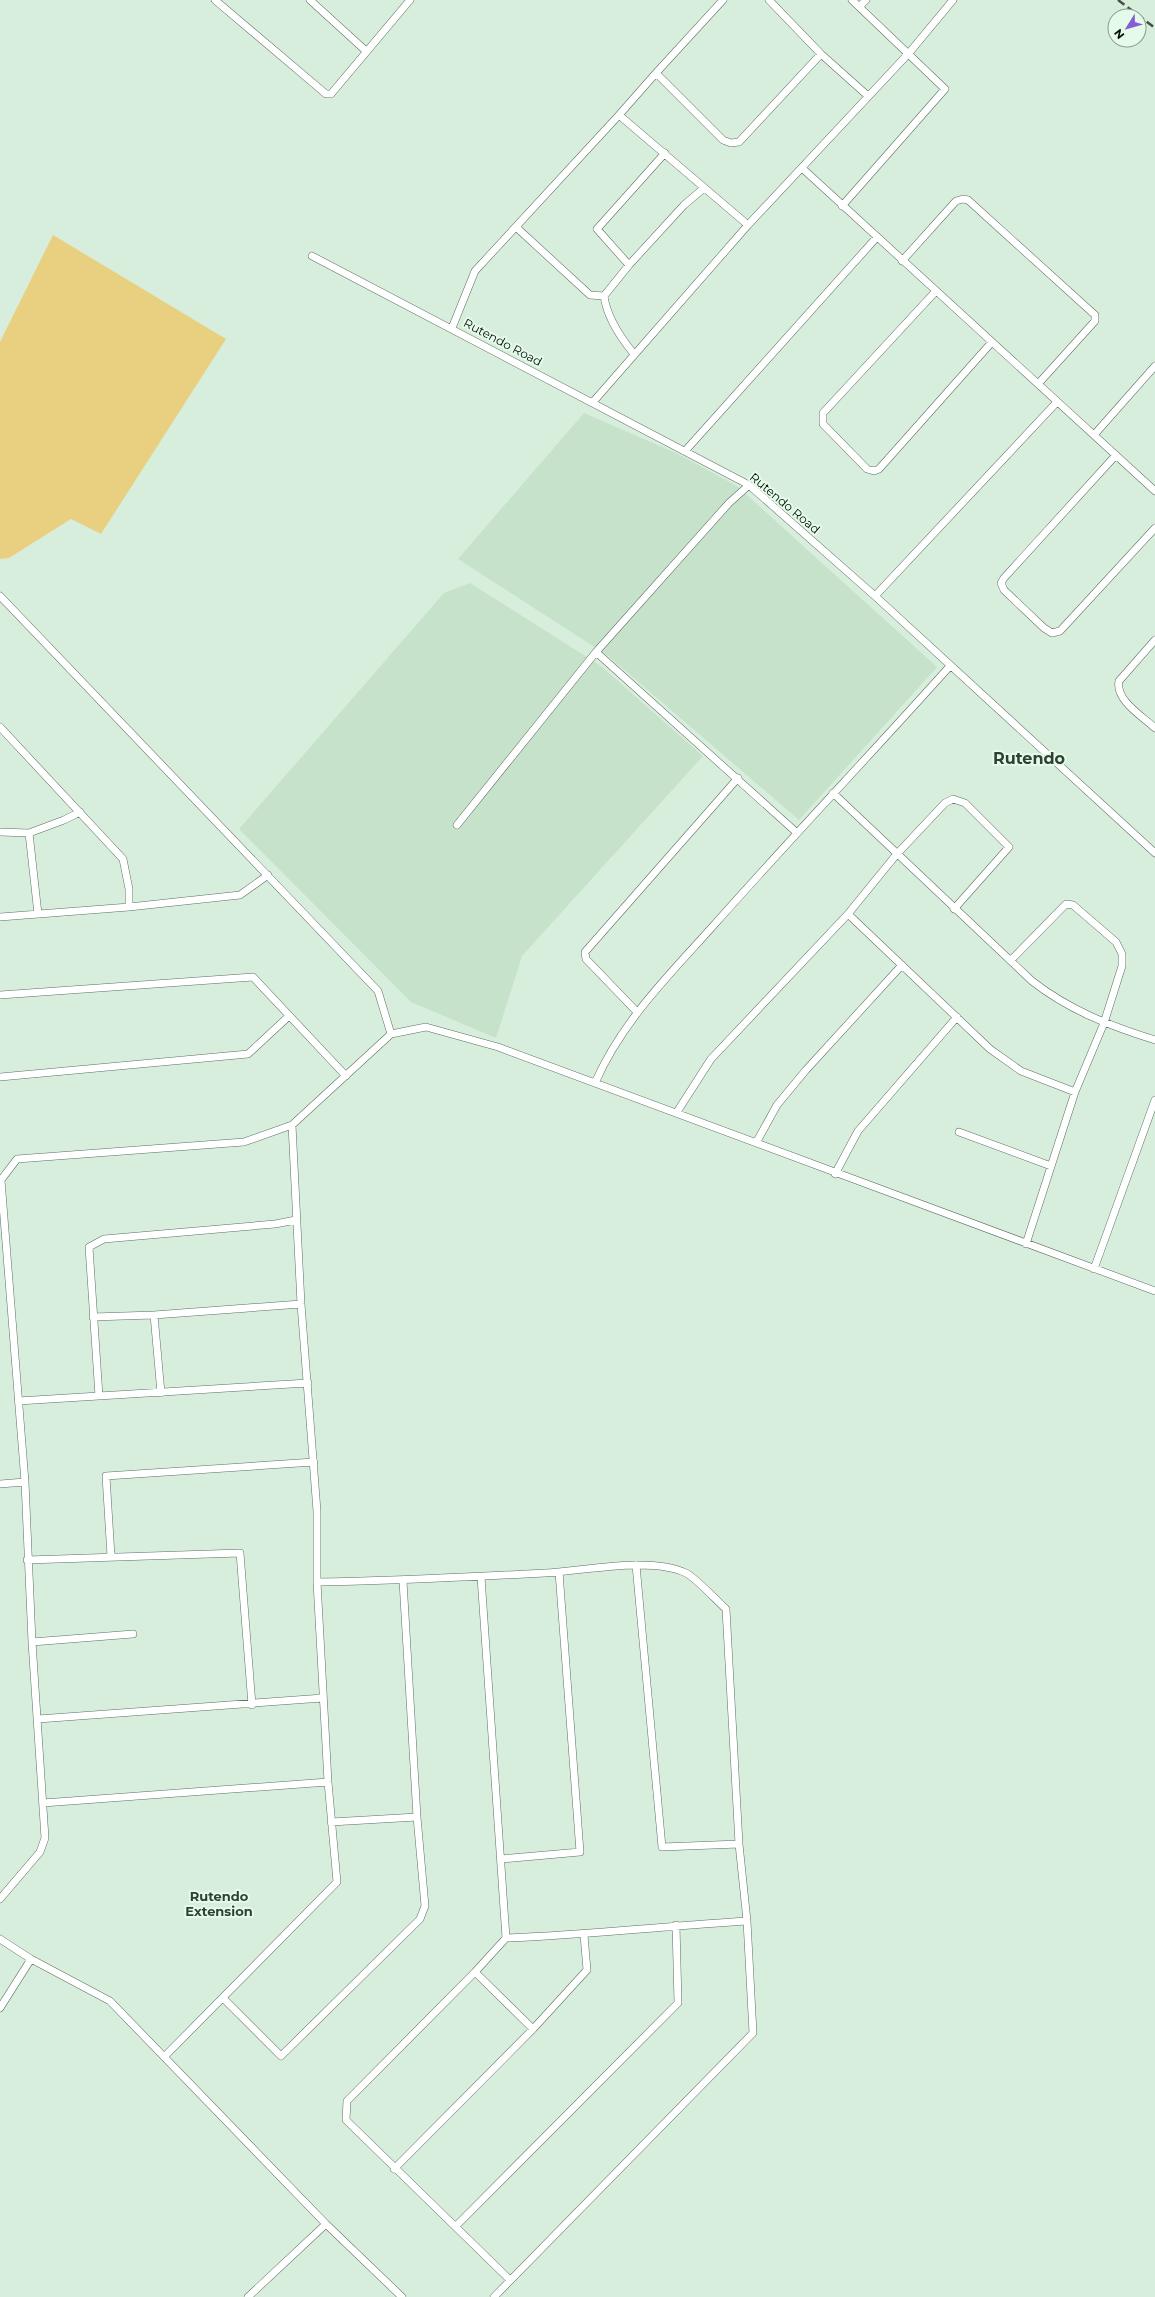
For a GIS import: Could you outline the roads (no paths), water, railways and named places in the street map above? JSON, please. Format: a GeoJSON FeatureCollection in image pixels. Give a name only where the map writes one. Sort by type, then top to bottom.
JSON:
{"type":"FeatureCollection","features":[{"type":"Feature","properties":{"kind":"street"},"geometry":{"type":"LineString","coordinates":[[215,0],[326,94],[331,94],[410,0]]}},
{"type":"Feature","properties":{"kind":"street"},"geometry":{"type":"LineString","coordinates":[[310,0],[366,51]]}},
{"type":"Feature","properties":{"kind":"street"},"geometry":{"type":"LineString","coordinates":[[452,328],[475,271],[620,115],[723,0]]}},
{"type":"Feature","properties":{"kind":"street"},"geometry":{"type":"LineString","coordinates":[[769,0],[821,54],[868,96]]}},
{"type":"Feature","properties":{"kind":"street"},"geometry":{"type":"LineString","coordinates":[[842,206],[945,90],[909,53],[852,0]]}},
{"type":"Feature","properties":{"kind":"street"},"geometry":{"type":"LineString","coordinates":[[860,6],[866,0]]}},
{"type":"Feature","properties":{"kind":"street"},"geometry":{"type":"LineString","coordinates":[[593,402],[748,225],[909,53],[953,0]]}},
{"type":"Feature","properties":{"kind":"street"},"geometry":{"type":"LineString","coordinates":[[656,74],[723,140],[731,143],[739,142],[821,54]]}},
{"type":"Feature","properties":{"kind":"street"},"geometry":{"type":"LineString","coordinates":[[620,115],[748,225]]}},
{"type":"Feature","properties":{"kind":"street"},"geometry":{"type":"LineString","coordinates":[[629,264],[597,228],[665,153]]}},
{"type":"Feature","properties":{"kind":"street"},"geometry":{"type":"LineString","coordinates":[[802,168],[1057,402],[1116,455],[1154,486]]}},
{"type":"Feature","properties":{"kind":"street"},"geometry":{"type":"LineString","coordinates":[[634,354],[624,341],[606,309],[604,296],[629,264],[684,206],[704,188]]}},
{"type":"Feature","properties":{"kind":"street"},"geometry":{"type":"LineString","coordinates":[[902,261],[956,202],[963,199],[968,200],[1083,304],[1095,315],[1095,321],[1038,384]]}},
{"type":"Feature","properties":{"kind":"street"},"geometry":{"type":"LineString","coordinates":[[516,227],[590,295],[604,296]]}},
{"type":"Feature","properties":{"kind":"street"},"geometry":{"type":"LineString","coordinates":[[686,450],[877,237]]}},
{"type":"Feature","properties":{"kind":"street","name":"Rutendo Road"},"geometry":{"type":"LineString","coordinates":[[312,256],[749,484],[875,596],[1155,853]]}},
{"type":"Feature","properties":{"kind":"street"},"geometry":{"type":"LineString","coordinates":[[936,291],[823,413],[823,424],[868,469],[874,471],[879,469],[992,342]]}},
{"type":"Feature","properties":{"kind":"street"},"geometry":{"type":"LineString","coordinates":[[1094,435],[1155,366]]}},
{"type":"Feature","properties":{"kind":"street"},"geometry":{"type":"LineString","coordinates":[[875,596],[1057,402]]}},
{"type":"Feature","properties":{"kind":"street"},"geometry":{"type":"LineString","coordinates":[[1116,455],[1004,578],[1001,584],[1004,590],[1044,628],[1052,633],[1060,631],[1155,528]]}},
{"type":"Feature","properties":{"kind":"street"},"geometry":{"type":"LineString","coordinates":[[456,825],[596,652],[729,503],[749,484]]}},
{"type":"Feature","properties":{"kind":"street"},"geometry":{"type":"LineString","coordinates":[[0,596],[378,990],[391,1034]]}},
{"type":"Feature","properties":{"kind":"street"},"geometry":{"type":"LineString","coordinates":[[1155,640],[1119,681],[1117,689],[1121,696],[1155,728]]}},
{"type":"Feature","properties":{"kind":"street"},"geometry":{"type":"LineString","coordinates":[[596,652],[738,778],[796,832]]}},
{"type":"Feature","properties":{"kind":"street"},"geometry":{"type":"LineString","coordinates":[[595,1083],[607,1056],[637,1012],[796,832],[833,794],[950,666]]}},
{"type":"Feature","properties":{"kind":"street"},"geometry":{"type":"LineString","coordinates":[[0,727],[123,859],[129,889],[130,907]]}},
{"type":"Feature","properties":{"kind":"street"},"geometry":{"type":"LineString","coordinates":[[637,1012],[586,959],[585,952],[738,778]]}},
{"type":"Feature","properties":{"kind":"street"},"geometry":{"type":"LineString","coordinates":[[833,794],[954,909],[1052,997],[1104,1023],[1155,1040]]}},
{"type":"Feature","properties":{"kind":"street"},"geometry":{"type":"LineString","coordinates":[[677,1112],[711,1059],[848,914],[896,855],[944,804],[953,799],[965,803],[1009,847],[954,909]]}},
{"type":"Feature","properties":{"kind":"street"},"geometry":{"type":"LineString","coordinates":[[0,832],[29,833],[80,812]]}},
{"type":"Feature","properties":{"kind":"street"},"geometry":{"type":"LineString","coordinates":[[29,833],[38,914]]}},
{"type":"Feature","properties":{"kind":"street"},"geometry":{"type":"LineString","coordinates":[[0,917],[130,907],[240,895],[268,875]]}},
{"type":"Feature","properties":{"kind":"street"},"geometry":{"type":"LineString","coordinates":[[1011,960],[1059,909],[1066,904],[1074,905],[1116,942],[1122,954],[1122,966],[1104,1023],[1075,1092],[1026,1244]]}},
{"type":"Feature","properties":{"kind":"street"},"geometry":{"type":"LineString","coordinates":[[848,914],[990,1049],[1021,1071],[1075,1092]]}},
{"type":"Feature","properties":{"kind":"street"},"geometry":{"type":"LineString","coordinates":[[756,1142],[777,1105],[806,1070],[902,965]]}},
{"type":"Feature","properties":{"kind":"street"},"geometry":{"type":"LineString","coordinates":[[0,995],[253,977],[346,1076]]}},
{"type":"Feature","properties":{"kind":"street"},"geometry":{"type":"LineString","coordinates":[[0,1077],[248,1054],[289,1016]]}},
{"type":"Feature","properties":{"kind":"street"},"geometry":{"type":"LineString","coordinates":[[835,1174],[858,1131],[957,1017]]}},
{"type":"Feature","properties":{"kind":"street"},"geometry":{"type":"LineString","coordinates":[[0,1899],[40,1852],[46,1838],[42,1803],[27,1560],[25,1482],[3,1239],[2,1173],[17,1159],[244,1142],[292,1125],[391,1034],[426,1027],[498,1047],[677,1112],[835,1174],[1155,1291]]}},
{"type":"Feature","properties":{"kind":"street"},"geometry":{"type":"LineString","coordinates":[[1094,1268],[1155,1100]]}},
{"type":"Feature","properties":{"kind":"street"},"geometry":{"type":"LineString","coordinates":[[164,2057],[337,1882],[331,1822],[323,1698],[317,1582],[317,1511],[301,1304],[292,1125]]}},
{"type":"Feature","properties":{"kind":"street"},"geometry":{"type":"LineString","coordinates":[[959,1132],[1051,1166]]}},
{"type":"Feature","properties":{"kind":"street"},"geometry":{"type":"LineString","coordinates":[[99,1396],[89,1247],[104,1239],[275,1224],[296,1220]]}},
{"type":"Feature","properties":{"kind":"street"},"geometry":{"type":"LineString","coordinates":[[93,1317],[154,1315],[301,1304]]}},
{"type":"Feature","properties":{"kind":"street"},"geometry":{"type":"LineString","coordinates":[[154,1315],[161,1393]]}},
{"type":"Feature","properties":{"kind":"street"},"geometry":{"type":"LineString","coordinates":[[18,1401],[308,1384]]}},
{"type":"Feature","properties":{"kind":"street"},"geometry":{"type":"LineString","coordinates":[[111,1556],[106,1476],[314,1462]]}},
{"type":"Feature","properties":{"kind":"street"},"geometry":{"type":"LineString","coordinates":[[0,1484],[25,1482]]}},
{"type":"Feature","properties":{"kind":"street"},"geometry":{"type":"LineString","coordinates":[[27,1560],[240,1552],[252,1704]]}},
{"type":"Feature","properties":{"kind":"street"},"geometry":{"type":"LineString","coordinates":[[317,1582],[403,1581],[559,1572],[636,1565],[661,1566],[686,1573],[726,1609],[738,1844],[747,1921],[753,2033],[494,2297]]}},
{"type":"Feature","properties":{"kind":"street"},"geometry":{"type":"LineString","coordinates":[[636,1565],[662,1846],[738,1844]]}},
{"type":"Feature","properties":{"kind":"street"},"geometry":{"type":"LineString","coordinates":[[501,1859],[580,1852],[559,1572]]}},
{"type":"Feature","properties":{"kind":"street"},"geometry":{"type":"LineString","coordinates":[[481,1577],[506,1938]]}},
{"type":"Feature","properties":{"kind":"street"},"geometry":{"type":"LineString","coordinates":[[223,1998],[281,2056],[420,1918],[425,1906],[417,1817],[403,1581]]}},
{"type":"Feature","properties":{"kind":"street"},"geometry":{"type":"LineString","coordinates":[[32,1642],[133,1634]]}},
{"type":"Feature","properties":{"kind":"street"},"geometry":{"type":"LineString","coordinates":[[38,1719],[323,1698]]}},
{"type":"Feature","properties":{"kind":"street"},"geometry":{"type":"LineString","coordinates":[[42,1803],[328,1782]]}},
{"type":"Feature","properties":{"kind":"street"},"geometry":{"type":"LineString","coordinates":[[331,1822],[417,1817]]}},
{"type":"Feature","properties":{"kind":"street"},"geometry":{"type":"LineString","coordinates":[[510,2280],[456,2226],[394,2170],[346,2120],[347,2101],[475,1972],[506,1938],[584,1935],[676,1925],[747,1921]]}},
{"type":"Feature","properties":{"kind":"street"},"geometry":{"type":"LineString","coordinates":[[456,2226],[678,2003],[676,1925]]}},
{"type":"Feature","properties":{"kind":"street"},"geometry":{"type":"LineString","coordinates":[[394,2170],[533,2029],[587,1970],[584,1935]]}},
{"type":"Feature","properties":{"kind":"street"},"geometry":{"type":"LineString","coordinates":[[0,1939],[31,1959],[110,2001],[326,2224],[402,2297]]}},
{"type":"Feature","properties":{"kind":"street"},"geometry":{"type":"LineString","coordinates":[[0,2008],[31,1959]]}},
{"type":"Feature","properties":{"kind":"street"},"geometry":{"type":"LineString","coordinates":[[475,1972],[533,2029]]}},
{"type":"Feature","properties":{"kind":"street"},"geometry":{"type":"LineString","coordinates":[[248,2297],[326,2224]]}},
{"type":"Feature","properties":{"kind":"railway"},"geometry":{"type":"LineString","coordinates":[[1118,0],[1155,28]]}},
{"type":"Feature","properties":{"kind":"district","name":"Rutendo"},"geometry":{"type":"Point","coordinates":[1029,758]}},
{"type":"Feature","properties":{"kind":"district","name":"Rutendo Extension"},"geometry":{"type":"Point","coordinates":[219,1904]}}]}
